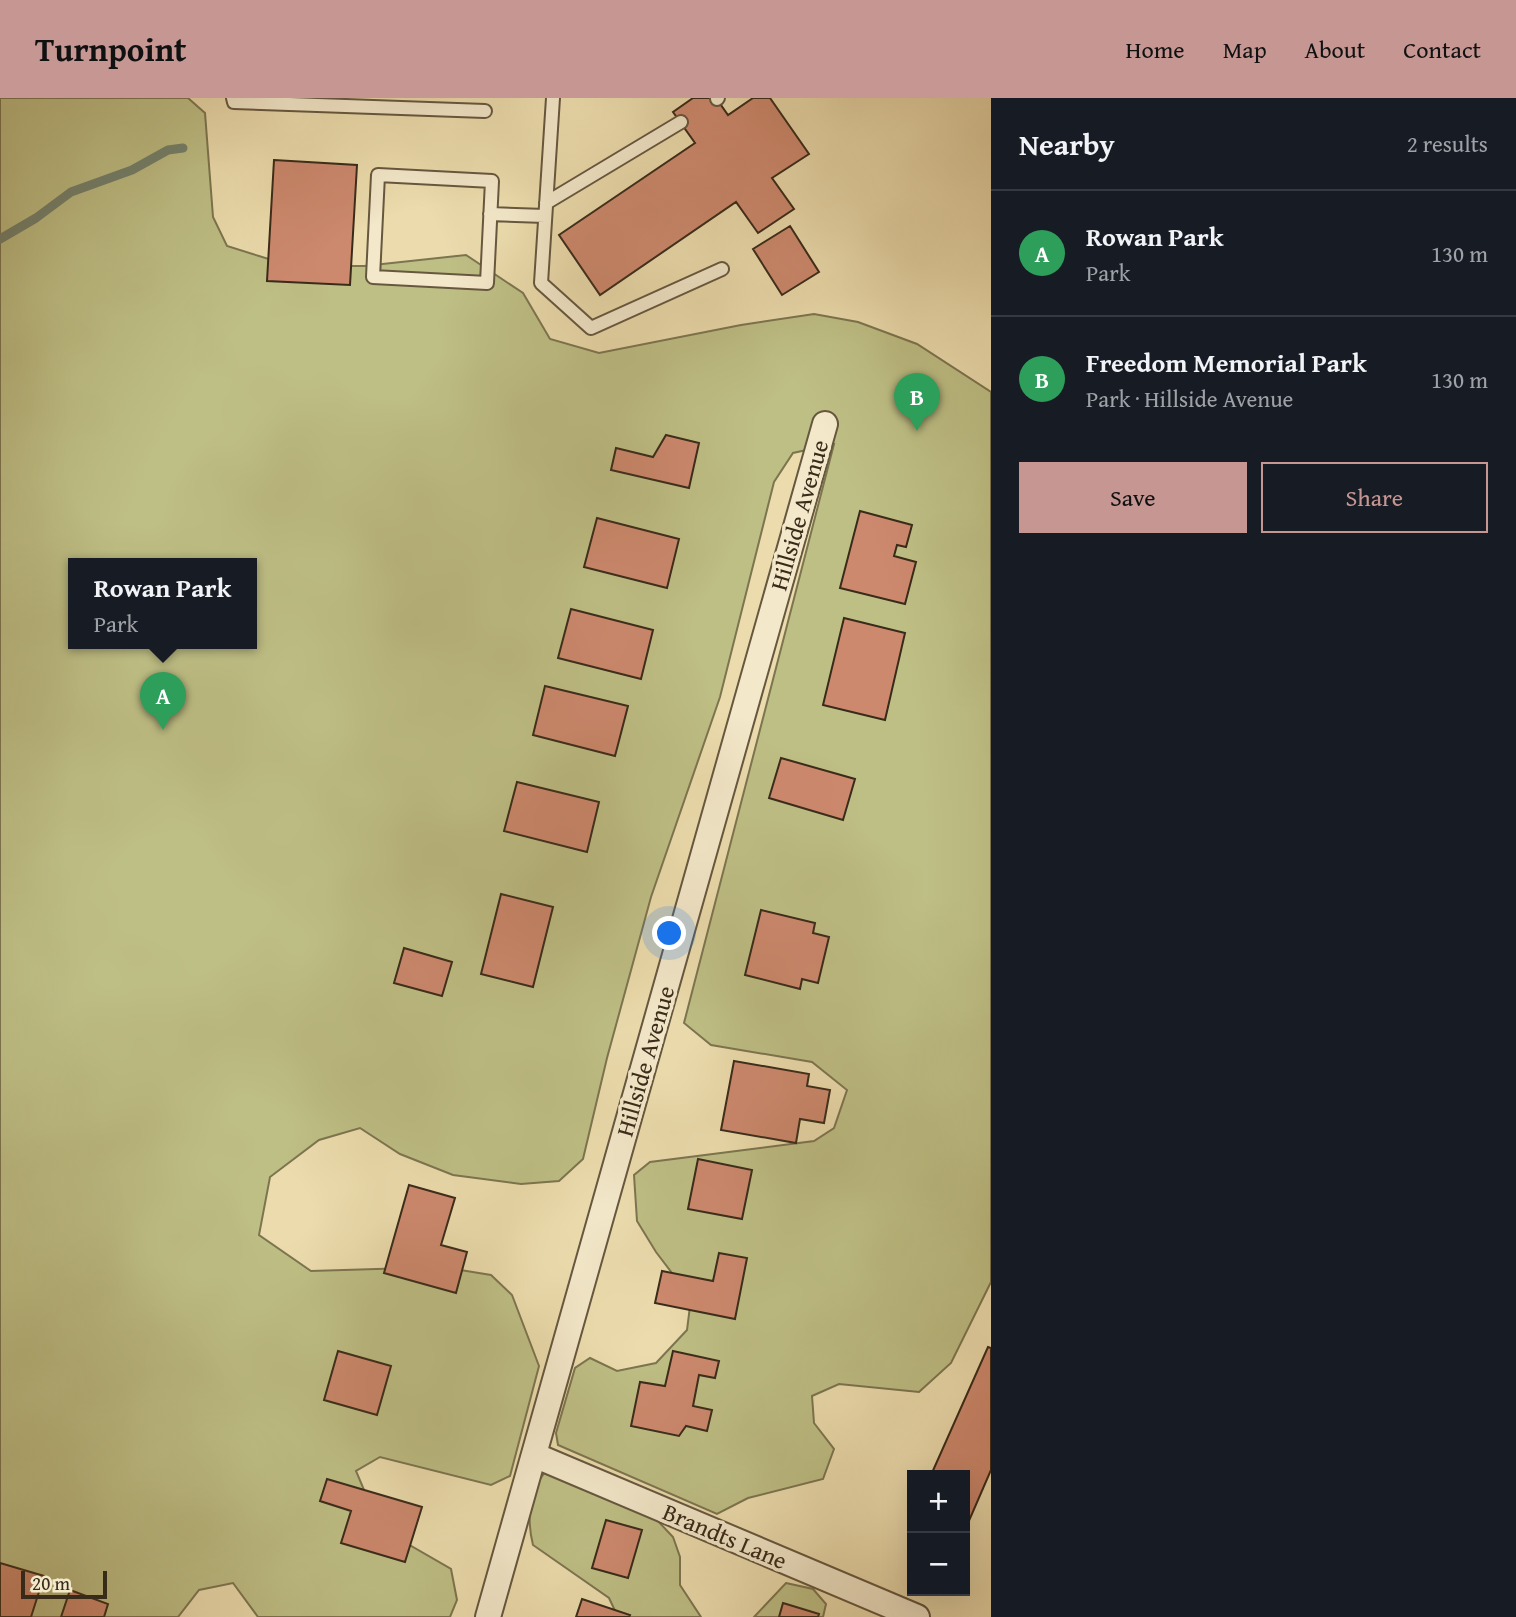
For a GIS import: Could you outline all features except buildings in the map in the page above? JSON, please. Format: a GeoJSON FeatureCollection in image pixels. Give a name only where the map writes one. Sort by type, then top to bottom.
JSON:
{"type":"FeatureCollection","features":[{"type":"Feature","properties":{"kind":"street","name":"Hillside Avenue"},"geometry":{"type":"LineString","coordinates":[[488,1617],[825,424]]}},
{"type":"Feature","properties":{"kind":"street","name":"Brandts Lane"},"geometry":{"type":"LineString","coordinates":[[534,1455],[917,1617]]}},
{"type":"Feature","properties":{"kind":"lane"},"geometry":{"type":"LineString","coordinates":[[233,98],[234,102],[298,101],[485,111]]}},
{"type":"Feature","properties":{"kind":"lane"},"geometry":{"type":"LineString","coordinates":[[553,98],[541,283],[591,328],[722,269]]}},
{"type":"Feature","properties":{"kind":"lane"},"geometry":{"type":"LineString","coordinates":[[490,215],[546,210],[681,122]]}},
{"type":"Feature","properties":{"kind":"lane"},"geometry":{"type":"LineString","coordinates":[[378,176],[492,181],[490,215],[487,283],[373,277],[378,176]]}},
{"type":"Feature","properties":{"kind":"green space"},"geometry":{"type":"Polygon","coordinates":[[[0,98],[188,98],[205,113],[213,217],[227,246],[291,266],[364,266],[466,255],[523,293],[550,339],[599,353],[741,325],[814,314],[858,322],[917,344],[991,392],[991,1282],[951,1363],[919,1392],[839,1384],[812,1396],[814,1423],[834,1449],[823,1479],[748,1498],[717,1514],[558,1445],[556,1433],[575,1368],[590,1358],[617,1371],[656,1363],[687,1330],[691,1298],[656,1252],[637,1221],[634,1175],[650,1162],[814,1141],[834,1128],[847,1090],[812,1062],[711,1045],[684,1023],[834,444],[793,453],[774,482],[720,697],[651,897],[607,1058],[583,1159],[559,1181],[521,1184],[453,1175],[400,1154],[360,1128],[319,1140],[270,1177],[259,1235],[311,1271],[442,1267],[491,1275],[512,1295],[539,1366],[510,1476],[491,1485],[380,1457],[356,1471],[372,1509],[394,1536],[451,1569],[457,1600],[450,1617],[258,1617],[233,1583],[199,1590],[178,1617],[0,1617],[0,98]]]}},
{"type":"Feature","properties":{"kind":"green space"},"geometry":{"type":"Polygon","coordinates":[[[545,1472],[655,1518],[673,1537],[680,1557],[680,1585],[701,1617],[618,1617],[609,1598],[533,1545],[530,1507],[535,1488],[545,1472]]]}},
{"type":"Feature","properties":{"kind":"green space"},"geometry":{"type":"Polygon","coordinates":[[[786,1583],[813,1589],[826,1604],[823,1617],[754,1617],[786,1583]]]}},
{"type":"Feature","properties":{"kind":"waterway"},"geometry":{"type":"LineString","coordinates":[[0,239],[36,218],[71,192],[132,170],[168,150],[183,148]]}},
{"type":"Feature","properties":{"kind":"place","name":"Freedom Memorial Park"},"geometry":{"type":"Point","coordinates":[917,431]}},
{"type":"Feature","properties":{"kind":"place","name":"Rowan Park"},"geometry":{"type":"Point","coordinates":[163,730]}}]}
